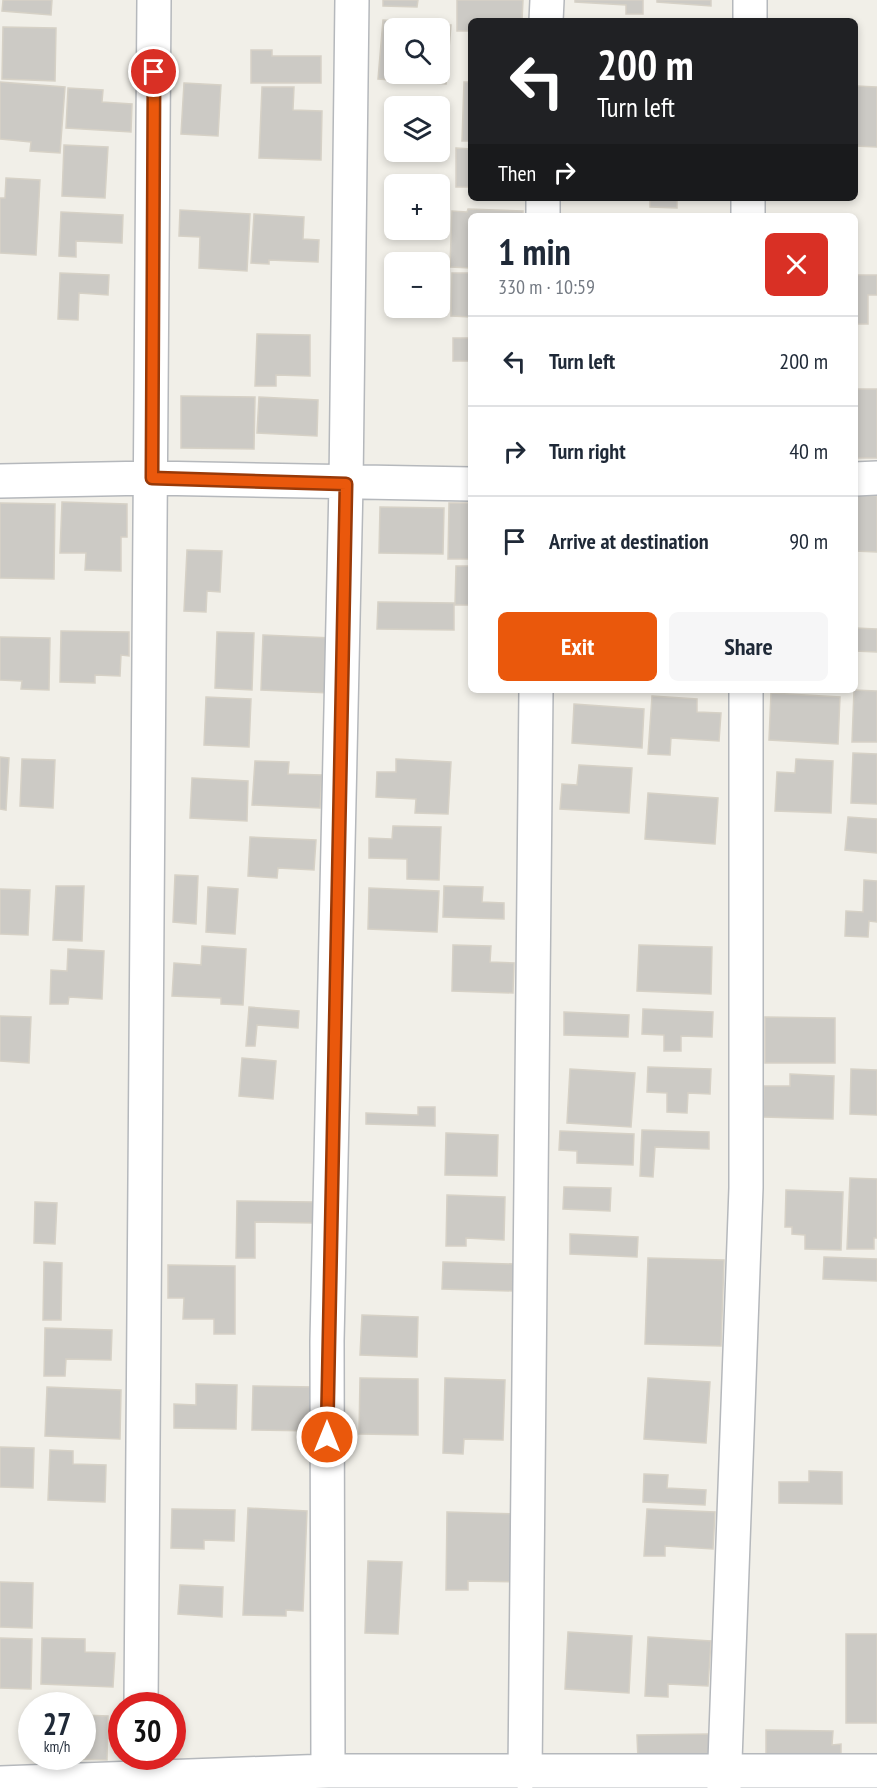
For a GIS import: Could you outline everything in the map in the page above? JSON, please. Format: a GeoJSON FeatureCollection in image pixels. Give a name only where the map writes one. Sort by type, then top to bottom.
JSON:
{"type":"FeatureCollection","features":[{"type":"Feature","properties":{"kind":"street"},"geometry":{"type":"LineString","coordinates":[[141,1692],[154,0]]}},
{"type":"Feature","properties":{"kind":"street"},"geometry":{"type":"LineString","coordinates":[[328,1771],[327,1341],[346,484],[352,0]]}},
{"type":"Feature","properties":{"kind":"street"},"geometry":{"type":"LineString","coordinates":[[546,18],[547,0]]}},
{"type":"Feature","properties":{"kind":"street"},"geometry":{"type":"LineString","coordinates":[[750,0],[750,18]]}},
{"type":"Feature","properties":{"kind":"street"},"geometry":{"type":"LineString","coordinates":[[0,481],[152,478],[346,484],[468,484]]}},
{"type":"Feature","properties":{"kind":"street"},"geometry":{"type":"LineString","coordinates":[[858,479],[877,478]]}},
{"type":"Feature","properties":{"kind":"street"},"geometry":{"type":"LineString","coordinates":[[525,1773],[536,693]]}},
{"type":"Feature","properties":{"kind":"street"},"geometry":{"type":"LineString","coordinates":[[724,1780],[746,1188],[746,693]]}},
{"type":"Feature","properties":{"kind":"street"},"geometry":{"type":"LineString","coordinates":[[0,1783],[114,1770]]}},
{"type":"Feature","properties":{"kind":"street"},"geometry":{"type":"LineString","coordinates":[[160,1770],[234,1781],[328,1771],[525,1773],[724,1780],[877,1771]]}},
{"type":"Feature","properties":{"kind":"building"},"geometry":{"type":"Polygon","coordinates":[[[3,0],[52,0],[51,15],[2,11],[3,0]]]}},
{"type":"Feature","properties":{"kind":"building"},"geometry":{"type":"Polygon","coordinates":[[[383,0],[418,0],[417,7],[383,6],[383,0]]]}},
{"type":"Feature","properties":{"kind":"building"},"geometry":{"type":"Polygon","coordinates":[[[457,0],[523,0],[522,18],[468,18],[468,31],[457,31],[457,0]]]}},
{"type":"Feature","properties":{"kind":"building"},"geometry":{"type":"Polygon","coordinates":[[[575,0],[643,0],[643,14],[626,14],[626,5],[575,2],[575,0]]]}},
{"type":"Feature","properties":{"kind":"building"},"geometry":{"type":"Polygon","coordinates":[[[657,0],[711,0],[711,6],[657,2],[657,0]]]}},
{"type":"Feature","properties":{"kind":"building"},"geometry":{"type":"Polygon","coordinates":[[[383,20],[384,20],[384,79],[378,79],[383,20]]]}},
{"type":"Feature","properties":{"kind":"building"},"geometry":{"type":"Polygon","coordinates":[[[3,27],[56,28],[55,81],[2,79],[3,27]]]}},
{"type":"Feature","properties":{"kind":"building"},"geometry":{"type":"Polygon","coordinates":[[[251,50],[272,50],[272,56],[321,56],[321,83],[251,83],[251,50]]]}},
{"type":"Feature","properties":{"kind":"building"},"geometry":{"type":"Polygon","coordinates":[[[0,82],[65,87],[60,153],[30,151],[31,142],[0,139],[0,82]]]}},
{"type":"Feature","properties":{"kind":"building"},"geometry":{"type":"Polygon","coordinates":[[[464,82],[468,82],[468,141],[462,141],[464,82]]]}},
{"type":"Feature","properties":{"kind":"building"},"geometry":{"type":"Polygon","coordinates":[[[184,83],[221,85],[218,136],[181,134],[184,83]]]}},
{"type":"Feature","properties":{"kind":"building"},"geometry":{"type":"Polygon","coordinates":[[[858,86],[877,87],[877,147],[858,146],[858,86]]]}},
{"type":"Feature","properties":{"kind":"building"},"geometry":{"type":"Polygon","coordinates":[[[262,87],[294,87],[293,110],[322,111],[321,160],[259,158],[262,87]]]}},
{"type":"Feature","properties":{"kind":"building"},"geometry":{"type":"Polygon","coordinates":[[[68,88],[103,90],[102,102],[132,104],[131,132],[66,128],[68,88]]]}},
{"type":"Feature","properties":{"kind":"building"},"geometry":{"type":"Polygon","coordinates":[[[64,145],[108,147],[105,198],[62,196],[64,145]]]}},
{"type":"Feature","properties":{"kind":"building"},"geometry":{"type":"Polygon","coordinates":[[[456,148],[468,149],[468,187],[456,187],[456,148]]]}},
{"type":"Feature","properties":{"kind":"building"},"geometry":{"type":"Polygon","coordinates":[[[6,178],[40,180],[36,255],[0,253],[0,198],[5,198],[6,178]]]}},
{"type":"Feature","properties":{"kind":"building"},"geometry":{"type":"Polygon","coordinates":[[[650,201],[677,201],[677,208],[650,207],[650,201]]]}},
{"type":"Feature","properties":{"kind":"building"},"geometry":{"type":"Polygon","coordinates":[[[468,209],[523,211],[523,213],[468,213],[468,268],[450,267],[452,211],[467,212],[468,209]]]}},
{"type":"Feature","properties":{"kind":"building"},"geometry":{"type":"Polygon","coordinates":[[[180,210],[250,214],[247,271],[199,268],[200,237],[179,236],[180,210]]]}},
{"type":"Feature","properties":{"kind":"building"},"geometry":{"type":"Polygon","coordinates":[[[61,212],[123,215],[122,243],[76,241],[76,257],[59,256],[61,212]]]}},
{"type":"Feature","properties":{"kind":"building"},"geometry":{"type":"Polygon","coordinates":[[[254,214],[304,217],[303,239],[319,240],[318,262],[269,260],[269,264],[251,263],[254,214]]]}},
{"type":"Feature","properties":{"kind":"building"},"geometry":{"type":"Polygon","coordinates":[[[60,273],[109,275],[108,295],[79,293],[78,320],[58,319],[60,273]]]}},
{"type":"Feature","properties":{"kind":"building"},"geometry":{"type":"Polygon","coordinates":[[[452,273],[468,273],[468,317],[451,316],[452,273]]]}},
{"type":"Feature","properties":{"kind":"building"},"geometry":{"type":"Polygon","coordinates":[[[858,275],[877,275],[877,295],[868,295],[868,324],[858,324],[858,275]]]}},
{"type":"Feature","properties":{"kind":"building"},"geometry":{"type":"Polygon","coordinates":[[[257,334],[310,335],[310,376],[276,375],[276,386],[255,386],[257,334]]]}},
{"type":"Feature","properties":{"kind":"building"},"geometry":{"type":"Polygon","coordinates":[[[453,338],[468,338],[468,361],[453,361],[453,338]]]}},
{"type":"Feature","properties":{"kind":"building"},"geometry":{"type":"Polygon","coordinates":[[[858,389],[877,389],[877,458],[858,458],[858,389]]]}},
{"type":"Feature","properties":{"kind":"building"},"geometry":{"type":"Polygon","coordinates":[[[181,396],[255,397],[254,449],[181,448],[181,396]]]}},
{"type":"Feature","properties":{"kind":"building"},"geometry":{"type":"Polygon","coordinates":[[[259,397],[318,400],[317,436],[257,433],[259,397]]]}},
{"type":"Feature","properties":{"kind":"building"},"geometry":{"type":"Polygon","coordinates":[[[858,495],[877,496],[877,552],[858,551],[858,495]]]}},
{"type":"Feature","properties":{"kind":"building"},"geometry":{"type":"Polygon","coordinates":[[[62,502],[127,504],[127,537],[121,537],[121,571],[85,570],[86,553],[60,553],[62,502]]]}},
{"type":"Feature","properties":{"kind":"building"},"geometry":{"type":"Polygon","coordinates":[[[0,503],[55,504],[54,579],[0,578],[0,503]]]}},
{"type":"Feature","properties":{"kind":"building"},"geometry":{"type":"Polygon","coordinates":[[[449,503],[468,503],[468,559],[448,559],[449,503]]]}},
{"type":"Feature","properties":{"kind":"building"},"geometry":{"type":"Polygon","coordinates":[[[380,507],[444,508],[443,554],[379,553],[380,507]]]}},
{"type":"Feature","properties":{"kind":"building"},"geometry":{"type":"Polygon","coordinates":[[[187,550],[222,551],[220,592],[207,591],[206,612],[184,611],[187,550]]]}},
{"type":"Feature","properties":{"kind":"building"},"geometry":{"type":"Polygon","coordinates":[[[456,566],[468,566],[468,605],[455,605],[456,566]]]}},
{"type":"Feature","properties":{"kind":"building"},"geometry":{"type":"Polygon","coordinates":[[[378,602],[454,603],[454,630],[377,629],[378,602]]]}},
{"type":"Feature","properties":{"kind":"building"},"geometry":{"type":"Polygon","coordinates":[[[858,628],[877,629],[877,652],[858,651],[858,628]]]}},
{"type":"Feature","properties":{"kind":"building"},"geometry":{"type":"Polygon","coordinates":[[[61,631],[129,632],[129,656],[121,655],[120,676],[95,675],[95,683],[60,682],[61,631]]]}},
{"type":"Feature","properties":{"kind":"building"},"geometry":{"type":"Polygon","coordinates":[[[217,632],[254,633],[252,690],[215,688],[217,632]]]}},
{"type":"Feature","properties":{"kind":"building"},"geometry":{"type":"Polygon","coordinates":[[[263,635],[332,638],[330,693],[261,690],[263,635]]]}},
{"type":"Feature","properties":{"kind":"building"},"geometry":{"type":"Polygon","coordinates":[[[0,637],[50,638],[49,690],[21,689],[22,681],[0,680],[0,637]]]}},
{"type":"Feature","properties":{"kind":"building"},"geometry":{"type":"Polygon","coordinates":[[[858,690],[877,691],[877,742],[852,742],[854,693],[858,693],[858,690]]]}},
{"type":"Feature","properties":{"kind":"building"},"geometry":{"type":"Polygon","coordinates":[[[771,693],[840,697],[838,744],[769,740],[771,693]]]}},
{"type":"Feature","properties":{"kind":"building"},"geometry":{"type":"Polygon","coordinates":[[[652,696],[697,699],[697,712],[721,713],[719,741],[671,738],[670,755],[648,754],[652,696]]]}},
{"type":"Feature","properties":{"kind":"building"},"geometry":{"type":"Polygon","coordinates":[[[206,697],[251,699],[249,747],[204,745],[206,697]]]}},
{"type":"Feature","properties":{"kind":"building"},"geometry":{"type":"Polygon","coordinates":[[[574,704],[644,709],[642,748],[572,743],[574,704]]]}},
{"type":"Feature","properties":{"kind":"building"},"geometry":{"type":"Polygon","coordinates":[[[853,753],[877,754],[877,804],[851,803],[853,753]]]}},
{"type":"Feature","properties":{"kind":"building"},"geometry":{"type":"Polygon","coordinates":[[[0,757],[9,758],[6,810],[0,809],[0,757]]]}},
{"type":"Feature","properties":{"kind":"building"},"geometry":{"type":"Polygon","coordinates":[[[22,759],[55,760],[53,808],[20,806],[22,759]]]}},
{"type":"Feature","properties":{"kind":"building"},"geometry":{"type":"Polygon","coordinates":[[[396,759],[451,762],[448,814],[415,813],[416,799],[376,797],[377,772],[396,772],[396,759]]]}},
{"type":"Feature","properties":{"kind":"building"},"geometry":{"type":"Polygon","coordinates":[[[796,759],[833,761],[831,813],[775,811],[777,772],[795,773],[796,759]]]}},
{"type":"Feature","properties":{"kind":"building"},"geometry":{"type":"Polygon","coordinates":[[[255,761],[289,762],[288,774],[322,775],[320,808],[252,805],[255,761]]]}},
{"type":"Feature","properties":{"kind":"building"},"geometry":{"type":"Polygon","coordinates":[[[579,765],[632,768],[629,813],[560,809],[562,784],[577,785],[579,765]]]}},
{"type":"Feature","properties":{"kind":"building"},"geometry":{"type":"Polygon","coordinates":[[[192,778],[248,781],[247,821],[190,818],[192,778]]]}},
{"type":"Feature","properties":{"kind":"building"},"geometry":{"type":"Polygon","coordinates":[[[648,793],[718,798],[715,844],[645,839],[648,793]]]}},
{"type":"Feature","properties":{"kind":"building"},"geometry":{"type":"Polygon","coordinates":[[[848,817],[877,819],[877,853],[845,850],[848,817]]]}},
{"type":"Feature","properties":{"kind":"building"},"geometry":{"type":"Polygon","coordinates":[[[393,826],[441,827],[439,880],[407,879],[407,859],[369,858],[369,838],[392,839],[393,826]]]}},
{"type":"Feature","properties":{"kind":"building"},"geometry":{"type":"Polygon","coordinates":[[[250,837],[316,840],[314,870],[278,868],[277,878],[248,876],[250,837]]]}},
{"type":"Feature","properties":{"kind":"building"},"geometry":{"type":"Polygon","coordinates":[[[175,875],[198,876],[196,924],[173,922],[175,875]]]}},
{"type":"Feature","properties":{"kind":"building"},"geometry":{"type":"Polygon","coordinates":[[[864,880],[877,881],[877,922],[869,921],[868,937],[845,936],[846,911],[863,912],[864,880]]]}},
{"type":"Feature","properties":{"kind":"building"},"geometry":{"type":"Polygon","coordinates":[[[56,886],[84,886],[82,941],[53,940],[56,886]]]}},
{"type":"Feature","properties":{"kind":"building"},"geometry":{"type":"Polygon","coordinates":[[[444,886],[483,887],[482,902],[504,903],[504,919],[443,917],[444,886]]]}},
{"type":"Feature","properties":{"kind":"building"},"geometry":{"type":"Polygon","coordinates":[[[208,887],[238,889],[235,934],[206,932],[208,887]]]}},
{"type":"Feature","properties":{"kind":"building"},"geometry":{"type":"Polygon","coordinates":[[[369,888],[439,891],[437,932],[368,929],[369,888]]]}},
{"type":"Feature","properties":{"kind":"building"},"geometry":{"type":"Polygon","coordinates":[[[0,889],[30,890],[28,935],[0,934],[0,889]]]}},
{"type":"Feature","properties":{"kind":"building"},"geometry":{"type":"Polygon","coordinates":[[[453,945],[491,946],[490,962],[514,963],[513,993],[452,991],[453,945]]]}},
{"type":"Feature","properties":{"kind":"building"},"geometry":{"type":"Polygon","coordinates":[[[639,945],[712,947],[711,994],[637,991],[639,945]]]}},
{"type":"Feature","properties":{"kind":"building"},"geometry":{"type":"Polygon","coordinates":[[[202,946],[246,949],[243,1005],[221,1004],[221,998],[172,996],[174,963],[201,965],[202,946]]]}},
{"type":"Feature","properties":{"kind":"building"},"geometry":{"type":"Polygon","coordinates":[[[68,949],[104,951],[102,999],[69,997],[68,1004],[50,1004],[51,970],[67,971],[68,949]]]}},
{"type":"Feature","properties":{"kind":"building"},"geometry":{"type":"Polygon","coordinates":[[[249,1007],[299,1011],[298,1028],[257,1025],[255,1046],[246,1046],[249,1007]]]}},
{"type":"Feature","properties":{"kind":"building"},"geometry":{"type":"Polygon","coordinates":[[[643,1009],[713,1012],[712,1037],[681,1036],[681,1051],[664,1051],[664,1035],[642,1034],[643,1009]]]}},
{"type":"Feature","properties":{"kind":"building"},"geometry":{"type":"Polygon","coordinates":[[[564,1012],[629,1015],[628,1037],[564,1035],[564,1012]]]}},
{"type":"Feature","properties":{"kind":"building"},"geometry":{"type":"Polygon","coordinates":[[[0,1016],[31,1017],[29,1063],[0,1061],[0,1016]]]}},
{"type":"Feature","properties":{"kind":"building"},"geometry":{"type":"Polygon","coordinates":[[[765,1017],[835,1018],[835,1063],[765,1063],[765,1017]]]}},
{"type":"Feature","properties":{"kind":"building"},"geometry":{"type":"Polygon","coordinates":[[[242,1058],[276,1061],[273,1099],[239,1096],[242,1058]]]}},
{"type":"Feature","properties":{"kind":"building"},"geometry":{"type":"Polygon","coordinates":[[[648,1067],[711,1069],[710,1094],[688,1093],[687,1113],[667,1112],[667,1093],[647,1092],[648,1067]]]}},
{"type":"Feature","properties":{"kind":"building"},"geometry":{"type":"Polygon","coordinates":[[[570,1069],[635,1073],[631,1127],[567,1123],[570,1069]]]}},
{"type":"Feature","properties":{"kind":"building"},"geometry":{"type":"Polygon","coordinates":[[[851,1069],[877,1070],[877,1115],[850,1114],[851,1069]]]}},
{"type":"Feature","properties":{"kind":"building"},"geometry":{"type":"Polygon","coordinates":[[[790,1074],[834,1076],[833,1119],[763,1117],[764,1086],[790,1086],[790,1074]]]}},
{"type":"Feature","properties":{"kind":"building"},"geometry":{"type":"Polygon","coordinates":[[[418,1107],[435,1107],[435,1126],[366,1124],[366,1113],[418,1115],[418,1107]]]}},
{"type":"Feature","properties":{"kind":"building"},"geometry":{"type":"Polygon","coordinates":[[[642,1130],[709,1132],[709,1149],[655,1147],[653,1177],[640,1176],[642,1130]]]}},
{"type":"Feature","properties":{"kind":"building"},"geometry":{"type":"Polygon","coordinates":[[[560,1131],[634,1134],[633,1165],[577,1163],[577,1151],[559,1150],[560,1131]]]}},
{"type":"Feature","properties":{"kind":"building"},"geometry":{"type":"Polygon","coordinates":[[[446,1133],[498,1135],[497,1176],[445,1175],[446,1133]]]}},
{"type":"Feature","properties":{"kind":"building"},"geometry":{"type":"Polygon","coordinates":[[[850,1178],[877,1179],[877,1238],[874,1238],[874,1249],[847,1249],[850,1178]]]}},
{"type":"Feature","properties":{"kind":"building"},"geometry":{"type":"Polygon","coordinates":[[[564,1187],[611,1188],[610,1211],[563,1209],[564,1187]]]}},
{"type":"Feature","properties":{"kind":"building"},"geometry":{"type":"Polygon","coordinates":[[[786,1190],[843,1192],[841,1250],[805,1249],[805,1235],[792,1234],[792,1227],[785,1227],[786,1190]]]}},
{"type":"Feature","properties":{"kind":"building"},"geometry":{"type":"Polygon","coordinates":[[[447,1195],[505,1197],[504,1240],[466,1238],[466,1246],[446,1246],[447,1195]]]}},
{"type":"Feature","properties":{"kind":"building"},"geometry":{"type":"Polygon","coordinates":[[[237,1201],[314,1202],[314,1223],[255,1222],[255,1258],[236,1258],[237,1201]]]}},
{"type":"Feature","properties":{"kind":"building"},"geometry":{"type":"Polygon","coordinates":[[[35,1202],[57,1203],[55,1244],[34,1243],[35,1202]]]}},
{"type":"Feature","properties":{"kind":"building"},"geometry":{"type":"Polygon","coordinates":[[[570,1234],[638,1237],[637,1257],[570,1254],[570,1234]]]}},
{"type":"Feature","properties":{"kind":"building"},"geometry":{"type":"Polygon","coordinates":[[[824,1257],[877,1259],[877,1281],[823,1279],[824,1257]]]}},
{"type":"Feature","properties":{"kind":"building"},"geometry":{"type":"Polygon","coordinates":[[[648,1258],[724,1260],[721,1346],[645,1344],[648,1258]]]}},
{"type":"Feature","properties":{"kind":"building"},"geometry":{"type":"Polygon","coordinates":[[[44,1262],[62,1263],[61,1320],[43,1320],[44,1262]]]}},
{"type":"Feature","properties":{"kind":"building"},"geometry":{"type":"Polygon","coordinates":[[[443,1262],[514,1264],[513,1291],[442,1289],[443,1262]]]}},
{"type":"Feature","properties":{"kind":"building"},"geometry":{"type":"Polygon","coordinates":[[[168,1265],[235,1266],[235,1334],[214,1334],[214,1319],[183,1319],[184,1298],[168,1298],[168,1265]]]}},
{"type":"Feature","properties":{"kind":"building"},"geometry":{"type":"Polygon","coordinates":[[[362,1315],[418,1317],[417,1357],[360,1355],[362,1315]]]}},
{"type":"Feature","properties":{"kind":"building"},"geometry":{"type":"Polygon","coordinates":[[[45,1328],[112,1330],[111,1360],[66,1359],[65,1376],[44,1376],[45,1328]]]}},
{"type":"Feature","properties":{"kind":"building"},"geometry":{"type":"Polygon","coordinates":[[[360,1378],[418,1379],[418,1435],[359,1434],[360,1378]]]}},
{"type":"Feature","properties":{"kind":"building"},"geometry":{"type":"Polygon","coordinates":[[[445,1378],[505,1380],[503,1440],[464,1439],[463,1454],[443,1453],[445,1378]]]}},
{"type":"Feature","properties":{"kind":"building"},"geometry":{"type":"Polygon","coordinates":[[[648,1378],[710,1382],[706,1443],[644,1439],[648,1378]]]}},
{"type":"Feature","properties":{"kind":"building"},"geometry":{"type":"Polygon","coordinates":[[[196,1384],[237,1385],[236,1429],[174,1428],[174,1404],[196,1405],[196,1384]]]}},
{"type":"Feature","properties":{"kind":"building"},"geometry":{"type":"Polygon","coordinates":[[[253,1386],[315,1387],[315,1431],[252,1430],[253,1386]]]}},
{"type":"Feature","properties":{"kind":"building"},"geometry":{"type":"Polygon","coordinates":[[[47,1387],[121,1390],[120,1439],[45,1436],[47,1387]]]}},
{"type":"Feature","properties":{"kind":"building"},"geometry":{"type":"Polygon","coordinates":[[[0,1447],[34,1448],[33,1488],[0,1487],[0,1447]]]}},
{"type":"Feature","properties":{"kind":"building"},"geometry":{"type":"Polygon","coordinates":[[[50,1450],[73,1451],[73,1464],[106,1465],[105,1502],[48,1500],[50,1450]]]}},
{"type":"Feature","properties":{"kind":"building"},"geometry":{"type":"Polygon","coordinates":[[[809,1471],[842,1472],[842,1504],[779,1503],[779,1482],[809,1482],[809,1471]]]}},
{"type":"Feature","properties":{"kind":"building"},"geometry":{"type":"Polygon","coordinates":[[[644,1474],[668,1475],[667,1488],[706,1490],[705,1505],[643,1502],[644,1474]]]}},
{"type":"Feature","properties":{"kind":"building"},"geometry":{"type":"Polygon","coordinates":[[[248,1508],[307,1511],[303,1611],[286,1610],[286,1616],[243,1615],[248,1508]]]}},
{"type":"Feature","properties":{"kind":"building"},"geometry":{"type":"Polygon","coordinates":[[[172,1509],[235,1510],[234,1541],[204,1540],[204,1549],[171,1548],[172,1509]]]}},
{"type":"Feature","properties":{"kind":"building"},"geometry":{"type":"Polygon","coordinates":[[[647,1509],[715,1512],[713,1549],[665,1546],[665,1556],[644,1556],[647,1509]]]}},
{"type":"Feature","properties":{"kind":"building"},"geometry":{"type":"Polygon","coordinates":[[[447,1512],[518,1514],[517,1582],[468,1581],[468,1590],[446,1590],[447,1512]]]}},
{"type":"Feature","properties":{"kind":"building"},"geometry":{"type":"Polygon","coordinates":[[[368,1561],[402,1562],[398,1634],[365,1633],[368,1561]]]}},
{"type":"Feature","properties":{"kind":"building"},"geometry":{"type":"Polygon","coordinates":[[[0,1582],[33,1583],[32,1628],[0,1627],[0,1582]]]}},
{"type":"Feature","properties":{"kind":"building"},"geometry":{"type":"Polygon","coordinates":[[[180,1585],[223,1587],[222,1617],[178,1614],[180,1585]]]}},
{"type":"Feature","properties":{"kind":"building"},"geometry":{"type":"Polygon","coordinates":[[[568,1632],[632,1636],[629,1693],[565,1689],[568,1632]]]}},
{"type":"Feature","properties":{"kind":"building"},"geometry":{"type":"Polygon","coordinates":[[[846,1634],[877,1634],[877,1723],[846,1723],[846,1634]]]}},
{"type":"Feature","properties":{"kind":"building"},"geometry":{"type":"Polygon","coordinates":[[[648,1637],[711,1641],[708,1686],[668,1684],[668,1697],[645,1696],[648,1637]]]}},
{"type":"Feature","properties":{"kind":"building"},"geometry":{"type":"Polygon","coordinates":[[[0,1638],[32,1639],[31,1689],[0,1688],[0,1638]]]}},
{"type":"Feature","properties":{"kind":"building"},"geometry":{"type":"Polygon","coordinates":[[[42,1638],[85,1639],[85,1652],[115,1653],[113,1687],[41,1684],[42,1638]]]}},
{"type":"Feature","properties":{"kind":"building"},"geometry":{"type":"Polygon","coordinates":[[[96,1716],[108,1716],[107,1760],[96,1760],[96,1716]]]}},
{"type":"Feature","properties":{"kind":"building"},"geometry":{"type":"Polygon","coordinates":[[[766,1730],[833,1731],[832,1745],[841,1744],[841,1755],[766,1755],[766,1730]]]}},
{"type":"Feature","properties":{"kind":"building"},"geometry":{"type":"Polygon","coordinates":[[[710,1734],[710,1760],[638,1760],[637,1735],[710,1734]]]}},
{"type":"Feature","properties":{"kind":"route"},"geometry":{"type":"LineString","coordinates":[[154,72],[152,478],[346,484],[327,1341],[327,1437]]}}]}
